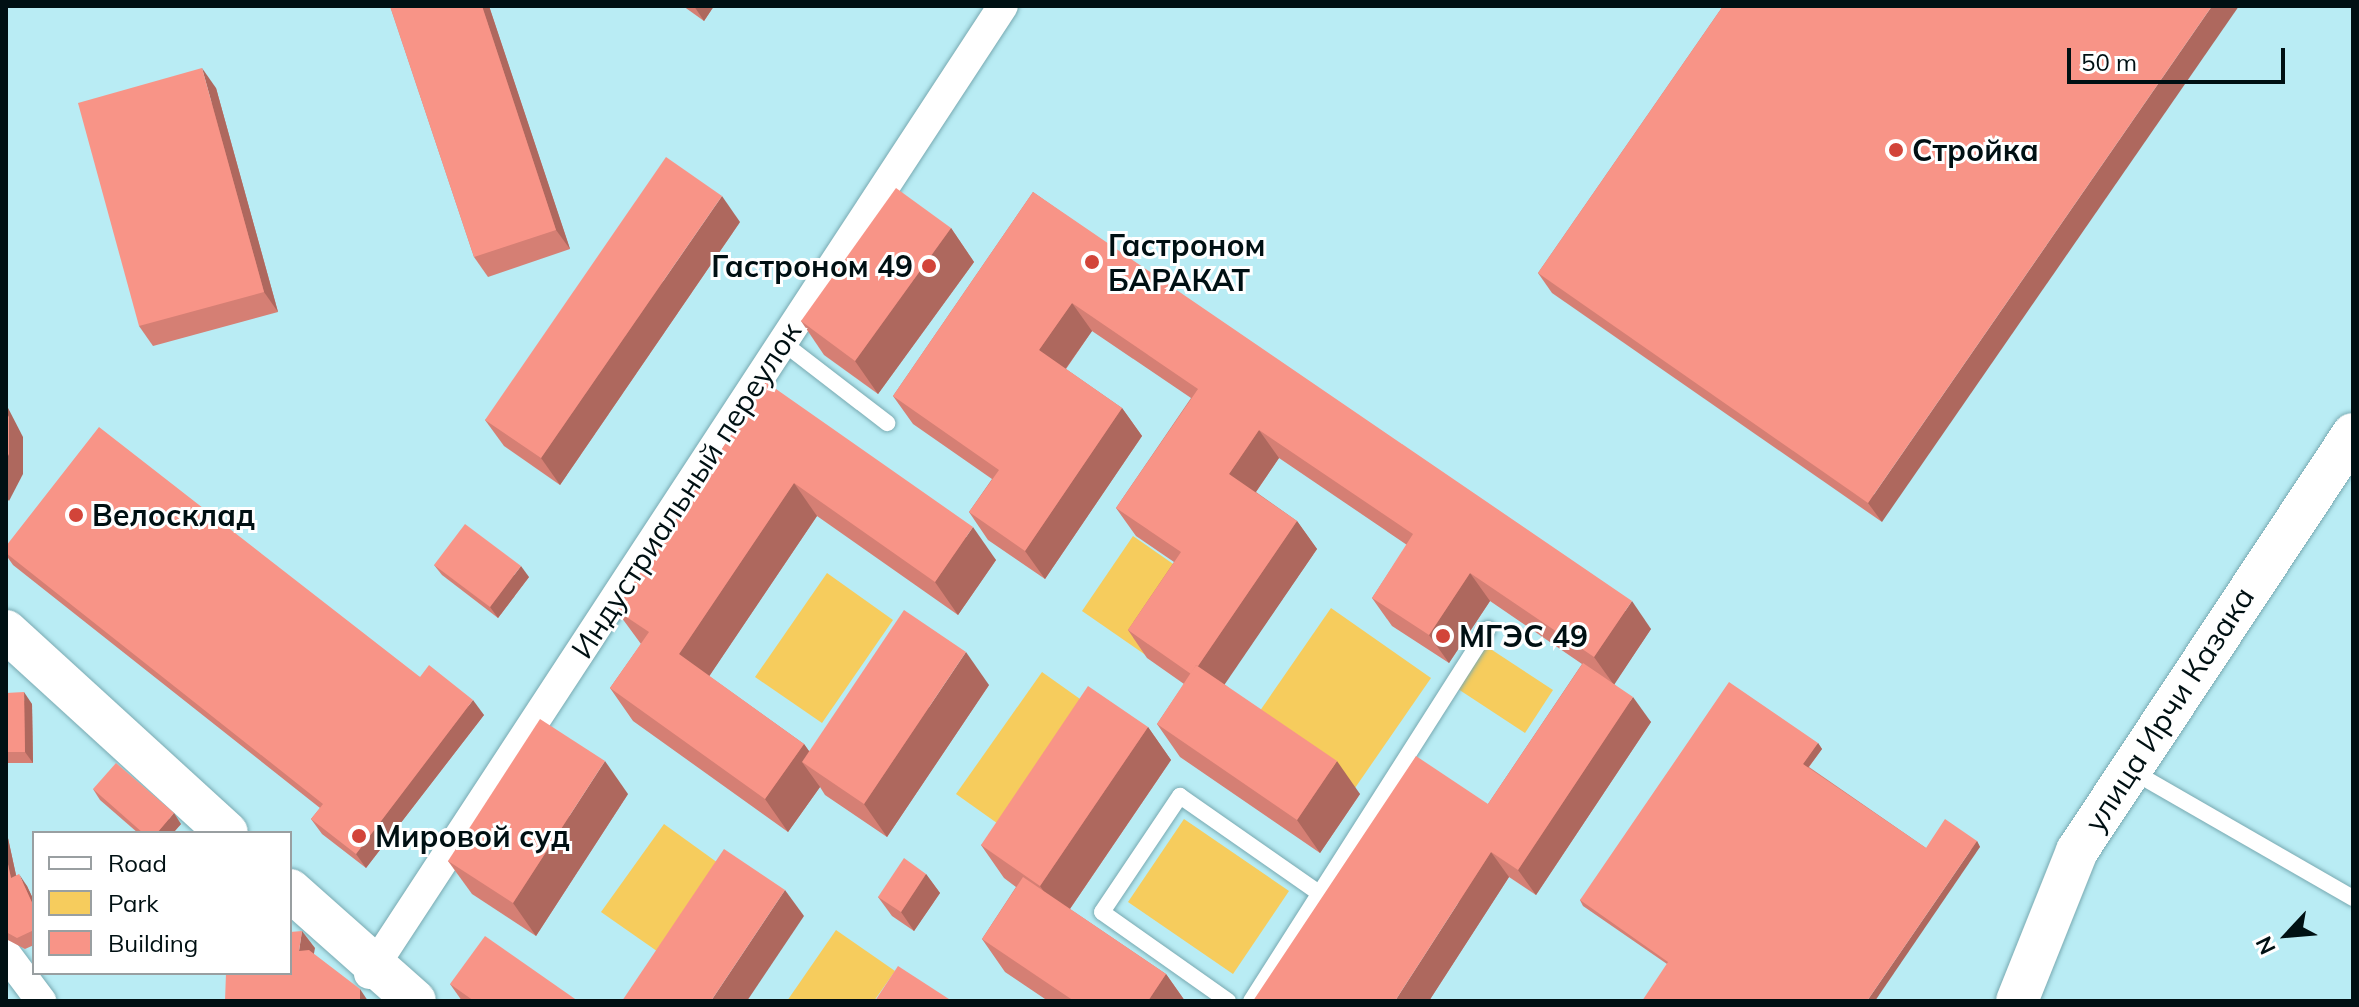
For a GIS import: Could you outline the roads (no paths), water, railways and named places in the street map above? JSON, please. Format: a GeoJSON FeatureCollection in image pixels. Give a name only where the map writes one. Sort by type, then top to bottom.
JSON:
{"type":"FeatureCollection","features":[{"type":"Feature","properties":{"kind":"main road","name":"улица Ирчи Казака"},"geometry":{"type":"LineString","coordinates":[[2017,1001],[2077,851],[2127,768],[2353,434]]}},
{"type":"Feature","properties":{"kind":"main road"},"geometry":{"type":"LineString","coordinates":[[6,631],[225,831]]}},
{"type":"Feature","properties":{"kind":"main road"},"geometry":{"type":"LineString","coordinates":[[6,645],[211,831]]}},
{"type":"Feature","properties":{"kind":"main road"},"geometry":{"type":"LineString","coordinates":[[292,892],[401,1001]]}},
{"type":"Feature","properties":{"kind":"main road"},"geometry":{"type":"LineString","coordinates":[[292,905],[371,970],[415,1001]]}},
{"type":"Feature","properties":{"kind":"street","name":"Индустриальный переулок"},"geometry":{"type":"LineString","coordinates":[[371,970],[1003,6]]}},
{"type":"Feature","properties":{"kind":"street"},"geometry":{"type":"LineString","coordinates":[[6,954],[41,1001]]}},
{"type":"Feature","properties":{"kind":"lane"},"geometry":{"type":"LineString","coordinates":[[782,342],[887,423]]}},
{"type":"Feature","properties":{"kind":"lane"},"geometry":{"type":"LineString","coordinates":[[1251,1001],[1322,895],[1488,629]]}},
{"type":"Feature","properties":{"kind":"lane"},"geometry":{"type":"LineString","coordinates":[[2127,768],[2353,898]]}},
{"type":"Feature","properties":{"kind":"lane"},"geometry":{"type":"LineString","coordinates":[[1228,1001],[1102,912],[1180,796],[1322,895]]}},
{"type":"Feature","properties":{"kind":"place","name":"Стройка"},"geometry":{"type":"Point","coordinates":[1896,150]}},
{"type":"Feature","properties":{"kind":"place","name":"Гастроном БАРАКАТ"},"geometry":{"type":"Point","coordinates":[1092,262]}},
{"type":"Feature","properties":{"kind":"place","name":"Гастроном 49"},"geometry":{"type":"Point","coordinates":[929,266]}},
{"type":"Feature","properties":{"kind":"place","name":"Велосклад"},"geometry":{"type":"Point","coordinates":[76,515]}},
{"type":"Feature","properties":{"kind":"place","name":"МГЭС 49"},"geometry":{"type":"Point","coordinates":[1443,636]}},
{"type":"Feature","properties":{"kind":"place","name":"Мировой суд"},"geometry":{"type":"Point","coordinates":[359,836]}}]}
